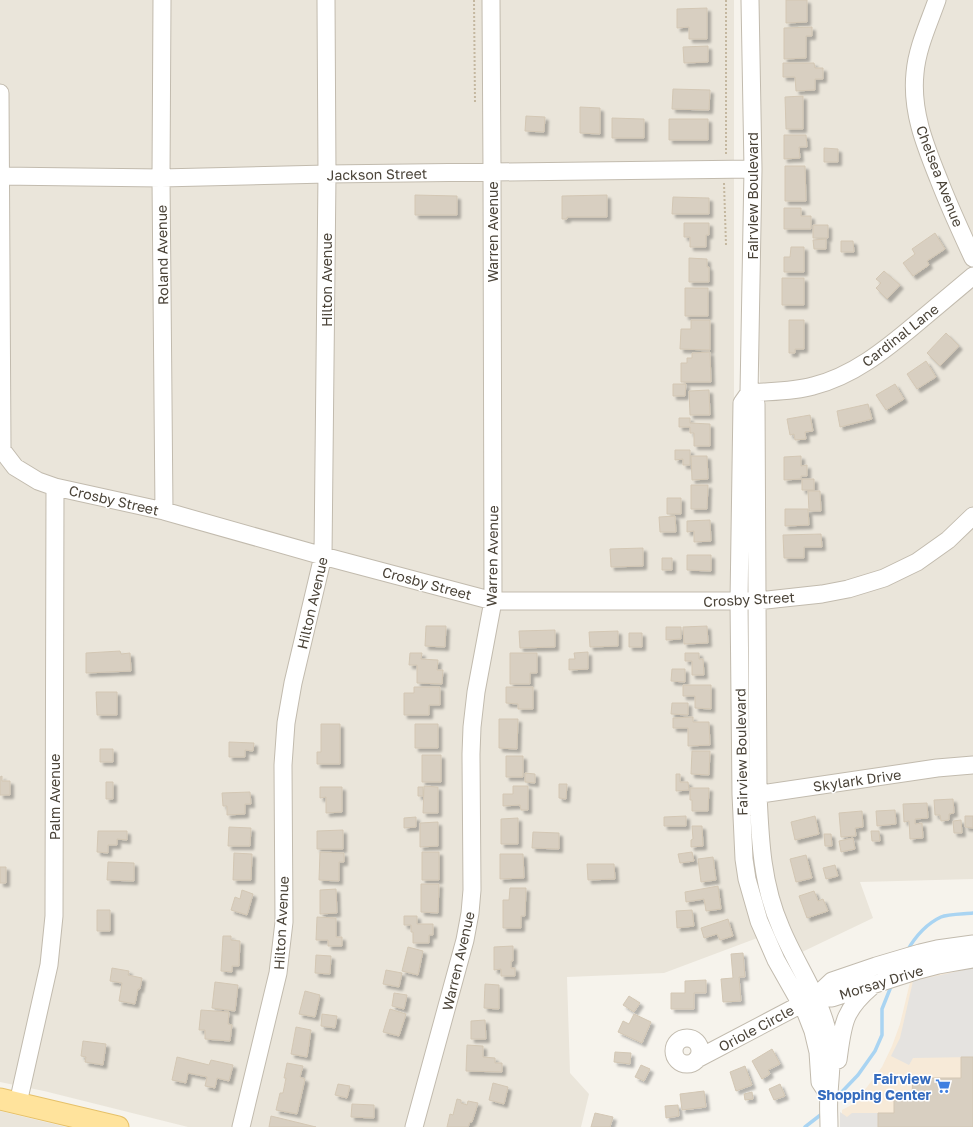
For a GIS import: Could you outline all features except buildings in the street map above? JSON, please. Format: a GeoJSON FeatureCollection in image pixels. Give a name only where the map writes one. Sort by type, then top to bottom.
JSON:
{"type":"FeatureCollection","features":[{"type":"Feature","properties":{"kind":"main road"},"geometry":{"type":"LineString","coordinates":[[9,1101],[118,1127]]}},
{"type":"Feature","properties":{"kind":"street","name":"Roland Avenue"},"geometry":{"type":"LineString","coordinates":[[162,0],[161,178],[164,511]]}},
{"type":"Feature","properties":{"kind":"street","name":"Hilton Avenue"},"geometry":{"type":"LineString","coordinates":[[241,1127],[278,973],[284,922],[283,765],[286,723],[293,683],[323,556],[327,174],[326,0]]}},
{"type":"Feature","properties":{"kind":"street","name":"Warren Avenue"},"geometry":{"type":"LineString","coordinates":[[414,1127],[465,940],[470,913],[472,882],[472,727],[476,692],[493,600],[491,0]]}},
{"type":"Feature","properties":{"kind":"street","name":"Fairview Boulevard"},"geometry":{"type":"LineString","coordinates":[[750,0],[753,169],[749,393],[756,404],[758,794],[761,848],[769,894],[808,1000],[806,1013],[818,1052],[820,1082],[829,1095],[829,1125]]}},
{"type":"Feature","properties":{"kind":"street","name":"Chelsea Avenue"},"geometry":{"type":"LineString","coordinates":[[937,0],[918,55],[915,72],[915,106],[919,127],[934,168],[953,215],[973,258]]}},
{"type":"Feature","properties":{"kind":"street"},"geometry":{"type":"LineString","coordinates":[[0,93],[1,176]]}},
{"type":"Feature","properties":{"kind":"street","name":"Jackson Street"},"geometry":{"type":"LineString","coordinates":[[1,176],[161,178],[327,174],[753,169]]}},
{"type":"Feature","properties":{"kind":"street","name":"Crosby Street"},"geometry":{"type":"LineString","coordinates":[[1,176],[2,450],[15,467],[38,481],[55,487],[164,511],[323,556],[493,600],[757,601],[822,594],[848,589],[884,578],[917,562],[948,540],[973,516]]}},
{"type":"Feature","properties":{"kind":"street","name":"Cardinal Lane"},"geometry":{"type":"LineString","coordinates":[[749,393],[812,387],[850,371],[869,361],[886,349],[973,276]]}},
{"type":"Feature","properties":{"kind":"street","name":"Fairview Boulevard"},"geometry":{"type":"LineString","coordinates":[[749,393],[742,403],[739,601],[741,796],[744,860],[753,904],[758,920],[776,960],[808,1000]]}},
{"type":"Feature","properties":{"kind":"street","name":"Palm Avenue"},"geometry":{"type":"LineString","coordinates":[[9,1101],[49,965],[54,916],[55,487]]}},
{"type":"Feature","properties":{"kind":"street","name":"Skylark Drive"},"geometry":{"type":"LineString","coordinates":[[741,796],[937,768],[973,765]]}},
{"type":"Feature","properties":{"kind":"street","name":"Morsay Drive"},"geometry":{"type":"LineString","coordinates":[[808,1000],[832,981],[876,966],[920,953],[973,944]]}},
{"type":"Feature","properties":{"kind":"street","name":"Morsay Drive"},"geometry":{"type":"LineString","coordinates":[[808,1000],[832,998],[919,970],[973,959]]}},
{"type":"Feature","properties":{"kind":"street"},"geometry":{"type":"LineString","coordinates":[[829,1095],[836,1071],[842,1030],[848,1012],[859,997],[876,983]]}},
{"type":"Feature","properties":{"kind":"street","name":"Oriole Circle"},"geometry":{"type":"LineString","coordinates":[[697,1059],[808,1000]]}},
{"type":"Feature","properties":{"kind":"path"},"geometry":{"type":"LineString","coordinates":[[474,0],[475,103]]}},
{"type":"Feature","properties":{"kind":"path"},"geometry":{"type":"LineString","coordinates":[[726,0],[726,157],[723,170],[726,245]]}},
{"type":"Feature","properties":{"kind":"shaded area"},"geometry":{"type":"Polygon","coordinates":[[[0,0],[734,0],[734,581],[738,843],[760,937],[664,973],[567,977],[570,1073],[589,1094],[581,1127],[188,1127],[44,1091],[0,1082],[0,0]]]}},
{"type":"Feature","properties":{"kind":"shaded area"},"geometry":{"type":"Polygon","coordinates":[[[756,0],[973,0],[973,879],[860,882],[873,918],[802,952],[782,915],[766,860],[761,404],[757,308],[756,0]]]}},
{"type":"Feature","properties":{"kind":"shaded area"},"geometry":{"type":"Polygon","coordinates":[[[973,962],[973,1127],[842,1127],[842,1110],[855,1103],[882,1067],[892,1046],[900,1024],[911,978],[973,962]]]}},
{"type":"Feature","properties":{"kind":"shaded area"},"geometry":{"type":"Polygon","coordinates":[[[973,968],[973,1057],[913,1058],[909,1065],[891,1056],[900,1038],[913,981],[973,968]]]}},
{"type":"Feature","properties":{"kind":"shaded area"},"geometry":{"type":"Polygon","coordinates":[[[0,1111],[66,1127],[0,1127],[0,1111]]]}},
{"type":"Feature","properties":{"kind":"shaded area"},"geometry":{"type":"Polygon","coordinates":[[[840,1112],[847,1117],[852,1113],[878,1113],[878,1127],[840,1127],[840,1112]]]}},
{"type":"Feature","properties":{"kind":"waterway"},"geometry":{"type":"LineString","coordinates":[[907,951],[921,931],[930,923],[948,915],[973,913]]}},
{"type":"Feature","properties":{"kind":"waterway"},"geometry":{"type":"LineString","coordinates":[[835,1099],[858,1075],[875,1051],[882,1035],[882,1009],[892,984]]}},
{"type":"Feature","properties":{"kind":"waterway"},"geometry":{"type":"LineString","coordinates":[[805,1127],[823,1113]]}},
{"type":"Feature","properties":{"kind":"place","name":"Fairview Shopping Center"},"geometry":{"type":"Point","coordinates":[943,1086]}}]}
